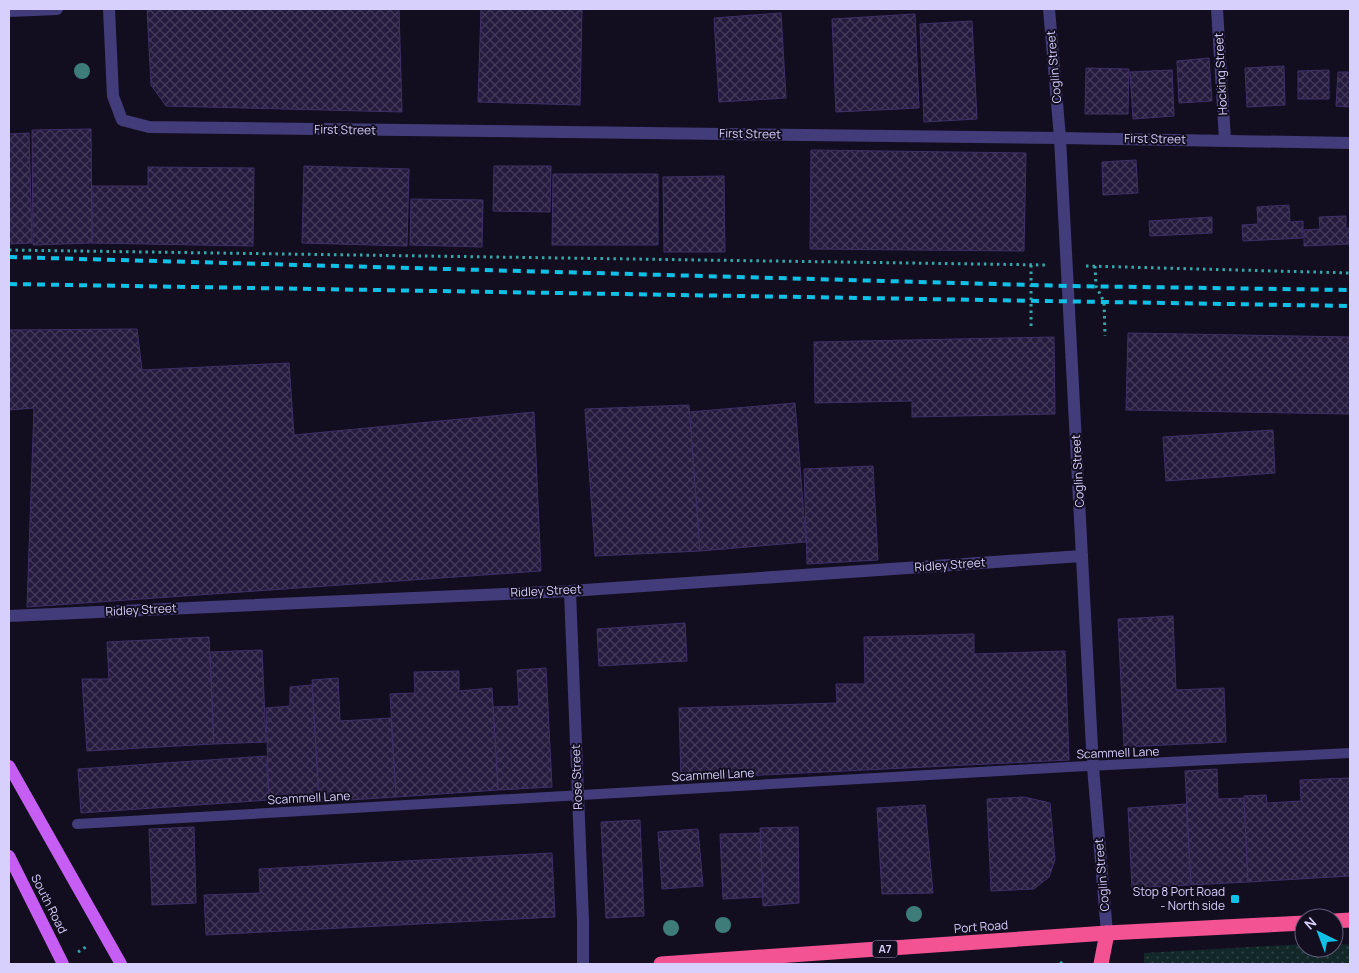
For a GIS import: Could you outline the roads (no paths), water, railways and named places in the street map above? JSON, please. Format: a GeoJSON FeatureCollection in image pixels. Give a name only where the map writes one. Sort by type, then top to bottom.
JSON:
{"type":"FeatureCollection","features":[{"type":"Feature","properties":{"kind":"highway","name":"Port Road"},"geometry":{"type":"LineString","coordinates":[[663,964],[1107,933],[1294,924]]}},
{"type":"Feature","properties":{"kind":"highway"},"geometry":{"type":"LineString","coordinates":[[1101,964],[1107,933]]}},
{"type":"Feature","properties":{"kind":"main road"},"geometry":{"type":"LineString","coordinates":[[9,766],[121,964]]}},
{"type":"Feature","properties":{"kind":"main road","name":"South Road"},"geometry":{"type":"LineString","coordinates":[[9,856],[63,963]]}},
{"type":"Feature","properties":{"kind":"street"},"geometry":{"type":"LineString","coordinates":[[9,11],[57,9]]}},
{"type":"Feature","properties":{"kind":"street","name":"First Street"},"geometry":{"type":"LineString","coordinates":[[108,9],[113,96],[122,120],[149,127],[1350,143]]}},
{"type":"Feature","properties":{"kind":"street","name":"Coglin Street"},"geometry":{"type":"LineString","coordinates":[[1049,9],[1060,138],[1092,767],[1107,933]]}},
{"type":"Feature","properties":{"kind":"street","name":"Hocking Street"},"geometry":{"type":"LineString","coordinates":[[1217,9],[1225,140]]}},
{"type":"Feature","properties":{"kind":"street","name":"Ridley Street"},"geometry":{"type":"LineString","coordinates":[[9,616],[570,591],[1082,556]]}},
{"type":"Feature","properties":{"kind":"street","name":"Rose Street"},"geometry":{"type":"LineString","coordinates":[[570,591],[583,964]]}},
{"type":"Feature","properties":{"kind":"lane","name":"Scammell Lane"},"geometry":{"type":"LineString","coordinates":[[77,824],[1350,753]]}},
{"type":"Feature","properties":{"kind":"railway"},"geometry":{"type":"LineString","coordinates":[[9,257],[1068,286],[1350,290]]}},
{"type":"Feature","properties":{"kind":"railway"},"geometry":{"type":"LineString","coordinates":[[9,284],[1350,306]]}},
{"type":"Feature","properties":{"kind":"place","name":"Stop 8 Port Road - North side"},"geometry":{"type":"Point","coordinates":[1235,899]}}]}
